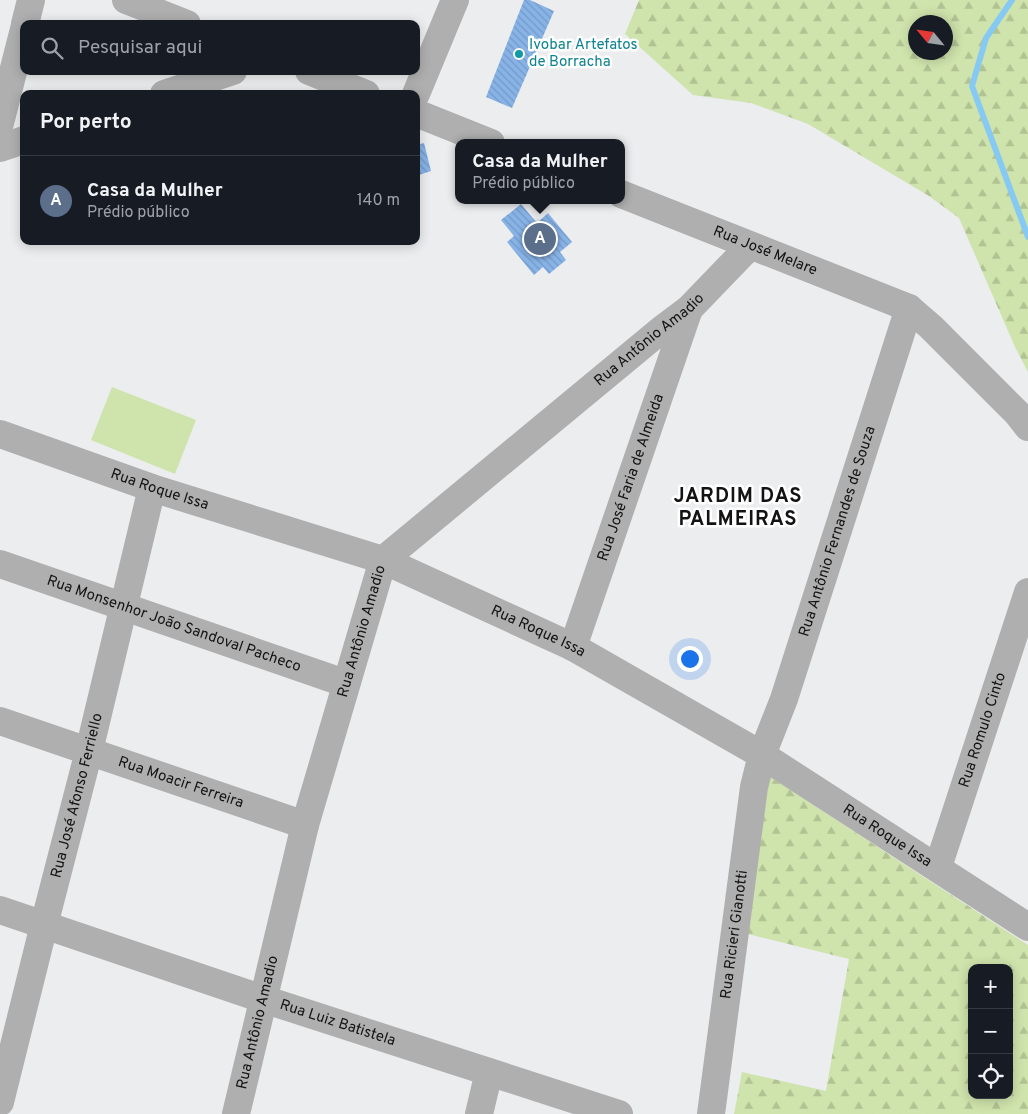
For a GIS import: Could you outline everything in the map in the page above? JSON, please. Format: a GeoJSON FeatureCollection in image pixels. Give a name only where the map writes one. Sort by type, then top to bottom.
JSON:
{"type":"FeatureCollection","features":[{"type":"Feature","properties":{"kind":"street"},"geometry":{"type":"LineString","coordinates":[[26,20],[31,0]]}},
{"type":"Feature","properties":{"kind":"street"},"geometry":{"type":"LineString","coordinates":[[126,0],[177,20]]}},
{"type":"Feature","properties":{"kind":"street"},"geometry":{"type":"LineString","coordinates":[[418,90],[455,0]]}},
{"type":"Feature","properties":{"kind":"street"},"geometry":{"type":"LineString","coordinates":[[0,123],[20,45]]}},
{"type":"Feature","properties":{"kind":"street"},"geometry":{"type":"LineString","coordinates":[[176,90],[220,75]]}},
{"type":"Feature","properties":{"kind":"street"},"geometry":{"type":"LineString","coordinates":[[319,75],[356,90]]}},
{"type":"Feature","properties":{"kind":"street"},"geometry":{"type":"LineString","coordinates":[[420,115],[481,139]]}},
{"type":"Feature","properties":{"kind":"street"},"geometry":{"type":"LineString","coordinates":[[0,148],[20,141]]}},
{"type":"Feature","properties":{"kind":"street","name":"Rua José Melare"},"geometry":{"type":"LineString","coordinates":[[625,196],[909,308],[931,327],[1017,413],[1028,427]]}},
{"type":"Feature","properties":{"kind":"street","name":"Rua Antônio Amadio"},"geometry":{"type":"LineString","coordinates":[[236,1114],[305,825],[383,560],[653,336],[689,309],[751,246]]}},
{"type":"Feature","properties":{"kind":"street","name":"Rua Antônio Fernandes de Souza"},"geometry":{"type":"LineString","coordinates":[[762,755],[784,699],[909,308]]}},
{"type":"Feature","properties":{"kind":"street","name":"Rua José Faria de Almeida"},"geometry":{"type":"LineString","coordinates":[[573,647],[689,309]]}},
{"type":"Feature","properties":{"kind":"street","name":"Rua Roque Issa"},"geometry":{"type":"LineString","coordinates":[[0,434],[152,488],[383,560],[573,647],[762,755],[938,867],[1028,927]]}},
{"type":"Feature","properties":{"kind":"street","name":"Rua José Afonso Ferriello"},"geometry":{"type":"LineString","coordinates":[[0,1102],[89,751],[152,488]]}},
{"type":"Feature","properties":{"kind":"street","name":"Rua Monsenhor João Sandoval Pacheco"},"geometry":{"type":"LineString","coordinates":[[0,564],[333,679],[347,681]]}},
{"type":"Feature","properties":{"kind":"street","name":"Rua Romulo Cinto"},"geometry":{"type":"LineString","coordinates":[[938,867],[1028,592]]}},
{"type":"Feature","properties":{"kind":"street","name":"Rua Moacir Ferreira"},"geometry":{"type":"LineString","coordinates":[[0,721],[305,825]]}},
{"type":"Feature","properties":{"kind":"street","name":"Rua Ricieri Gianotti"},"geometry":{"type":"LineString","coordinates":[[711,1114],[754,787],[762,755]]}},
{"type":"Feature","properties":{"kind":"street","name":"Rua Luiz Batistela"},"geometry":{"type":"LineString","coordinates":[[0,910],[263,999],[619,1114]]}},
{"type":"Feature","properties":{"kind":"street"},"geometry":{"type":"LineString","coordinates":[[479,1114],[489,1072]]}},
{"type":"Feature","properties":{"kind":"green space"},"geometry":{"type":"Polygon","coordinates":[[[639,0],[1028,0],[1028,372],[1015,347],[959,218],[929,196],[808,124],[751,103],[693,95],[625,34],[639,0]]]}},
{"type":"Feature","properties":{"kind":"green space"},"geometry":{"type":"Polygon","coordinates":[[[112,387],[196,420],[175,474],[91,440],[112,387]]]}},
{"type":"Feature","properties":{"kind":"green space"},"geometry":{"type":"Polygon","coordinates":[[[769,776],[1028,945],[1028,1114],[734,1114],[742,1072],[826,1091],[849,959],[748,934],[769,776]]]}},
{"type":"Feature","properties":{"kind":"building","name":"Ivobar Artefatos de Borracha"},"geometry":{"type":"Polygon","coordinates":[[[524,0],[530,0],[554,11],[512,108],[486,97],[524,0]]]}},
{"type":"Feature","properties":{"kind":"building"},"geometry":{"type":"Polygon","coordinates":[[[424,143],[431,171],[420,175],[420,144],[424,143]]]}},
{"type":"Feature","properties":{"kind":"building"},"geometry":{"type":"Polygon","coordinates":[[[521,204],[537,223],[548,213],[572,242],[560,252],[566,260],[549,274],[543,267],[534,275],[507,242],[514,236],[501,220],[521,204]]]}},
{"type":"Feature","properties":{"kind":"waterway"},"geometry":{"type":"LineString","coordinates":[[1012,0],[986,38],[972,86],[1028,237]]}},
{"type":"Feature","properties":{"kind":"place","name":"Ivobar Artefatos de Borracha"},"geometry":{"type":"Point","coordinates":[519,54]}},
{"type":"Feature","properties":{"kind":"place","name":"Casa da Mulher"},"geometry":{"type":"Point","coordinates":[540,239]}},
{"type":"Feature","properties":{"kind":"district","name":"JARDIM DAS PALMEIRAS"},"geometry":{"type":"Point","coordinates":[738,508]}}]}
